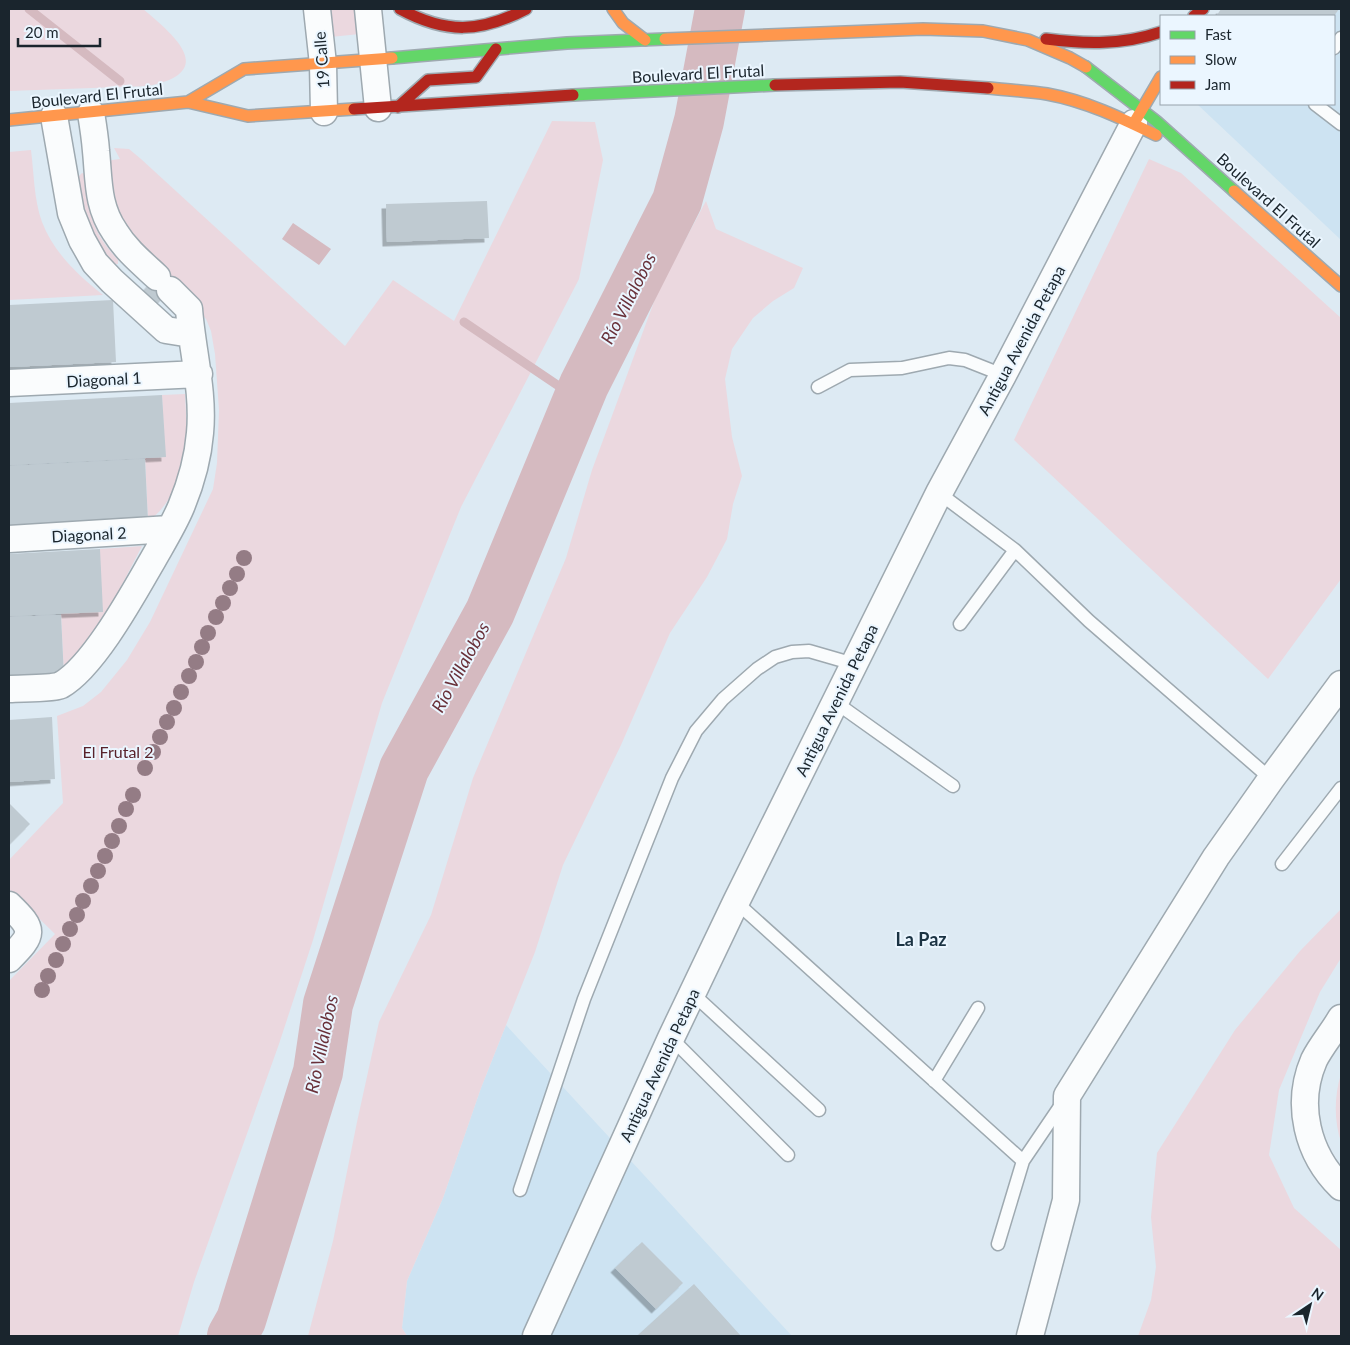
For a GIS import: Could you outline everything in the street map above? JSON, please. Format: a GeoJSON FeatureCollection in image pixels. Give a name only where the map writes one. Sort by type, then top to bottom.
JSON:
{"type":"FeatureCollection","features":[{"type":"Feature","properties":{"kind":"main road"},"geometry":{"type":"LineString","coordinates":[[400,9],[414,17],[434,24],[464,28],[485,27],[495,24],[511,18],[526,9]]}},
{"type":"Feature","properties":{"kind":"main road"},"geometry":{"type":"LineString","coordinates":[[388,108],[428,80],[476,77],[526,9]]}},
{"type":"Feature","properties":{"kind":"main road"},"geometry":{"type":"LineString","coordinates":[[613,9],[623,23],[645,40]]}},
{"type":"Feature","properties":{"kind":"main road","name":"Boulevard El Frutal"},"geometry":{"type":"LineString","coordinates":[[188,102],[244,68],[323,64],[566,43],[923,28],[983,31],[1028,40],[1070,58],[1093,71],[1138,116],[1197,158],[1341,286]]}},
{"type":"Feature","properties":{"kind":"main road"},"geometry":{"type":"LineString","coordinates":[[983,31],[1080,44],[1133,40],[1160,32]]}},
{"type":"Feature","properties":{"kind":"main road"},"geometry":{"type":"LineString","coordinates":[[495,70],[496,49]]}},
{"type":"Feature","properties":{"kind":"main road","name":"Antigua Avenida Petapa"},"geometry":{"type":"LineString","coordinates":[[1138,116],[1160,79]]}},
{"type":"Feature","properties":{"kind":"main road","name":"Boulevard El Frutal"},"geometry":{"type":"LineString","coordinates":[[9,120],[188,102],[248,116],[577,95],[816,83],[900,82],[1020,90],[1138,116],[1197,158]]}},
{"type":"Feature","properties":{"kind":"main road"},"geometry":{"type":"LineString","coordinates":[[504,88],[515,99]]}},
{"type":"Feature","properties":{"kind":"street","name":"19 Calle"},"geometry":{"type":"LineString","coordinates":[[317,9],[323,64],[324,112]]}},
{"type":"Feature","properties":{"kind":"street"},"geometry":{"type":"LineString","coordinates":[[368,9],[372,60],[388,108]]}},
{"type":"Feature","properties":{"kind":"street"},"geometry":{"type":"LineString","coordinates":[[9,689],[60,686],[84,665],[110,631],[170,530],[190,484],[198,451],[201,418],[198,374],[189,309],[126,247],[114,231],[104,211],[97,183],[96,152],[103,111]]}},
{"type":"Feature","properties":{"kind":"street"},"geometry":{"type":"LineString","coordinates":[[54,116],[71,213],[82,240],[95,263],[167,330],[191,334]]}},
{"type":"Feature","properties":{"kind":"street","name":"Antigua Avenida Petapa"},"geometry":{"type":"LineString","coordinates":[[536,1336],[671,1038],[736,902],[939,493],[1003,376],[1138,116]]}},
{"type":"Feature","properties":{"kind":"street"},"geometry":{"type":"LineString","coordinates":[[119,287],[156,276]]}},
{"type":"Feature","properties":{"kind":"street","name":"Diagonal 1"},"geometry":{"type":"LineString","coordinates":[[9,384],[198,374]]}},
{"type":"Feature","properties":{"kind":"street","name":"Diagonal 2"},"geometry":{"type":"LineString","coordinates":[[9,539],[170,530]]}},
{"type":"Feature","properties":{"kind":"street"},"geometry":{"type":"LineString","coordinates":[[1030,1336],[1066,1200],[1067,1096],[1216,857],[1341,684]]}},
{"type":"Feature","properties":{"kind":"street"},"geometry":{"type":"LineString","coordinates":[[9,905],[26,921],[29,931],[26,942],[9,960]]}},
{"type":"Feature","properties":{"kind":"street"},"geometry":{"type":"LineString","coordinates":[[1341,1018],[1314,1060],[1307,1081],[1304,1101],[1308,1133],[1315,1150],[1341,1187]]}},
{"type":"Feature","properties":{"kind":"lane"},"geometry":{"type":"LineString","coordinates":[[1316,105],[1341,124]]}},
{"type":"Feature","properties":{"kind":"lane"},"geometry":{"type":"LineString","coordinates":[[818,387],[850,370],[902,368],[949,358],[965,360],[1003,376]]}},
{"type":"Feature","properties":{"kind":"lane"},"geometry":{"type":"LineString","coordinates":[[939,493],[1015,550],[1089,621],[1271,779]]}},
{"type":"Feature","properties":{"kind":"lane"},"geometry":{"type":"LineString","coordinates":[[960,624],[1015,550]]}},
{"type":"Feature","properties":{"kind":"lane"},"geometry":{"type":"LineString","coordinates":[[520,1190],[584,999],[672,778],[696,731],[723,699],[757,669],[775,657],[792,652],[809,651],[854,664]]}},
{"type":"Feature","properties":{"kind":"lane"},"geometry":{"type":"LineString","coordinates":[[835,702],[953,786]]}},
{"type":"Feature","properties":{"kind":"lane"},"geometry":{"type":"LineString","coordinates":[[1282,864],[1341,788]]}},
{"type":"Feature","properties":{"kind":"lane"},"geometry":{"type":"LineString","coordinates":[[736,902],[1023,1161]]}},
{"type":"Feature","properties":{"kind":"lane"},"geometry":{"type":"LineString","coordinates":[[692,993],[819,1110]]}},
{"type":"Feature","properties":{"kind":"lane"},"geometry":{"type":"LineString","coordinates":[[934,1081],[978,1008]]}},
{"type":"Feature","properties":{"kind":"lane"},"geometry":{"type":"LineString","coordinates":[[671,1038],[788,1155]]}},
{"type":"Feature","properties":{"kind":"lane"},"geometry":{"type":"LineString","coordinates":[[998,1244],[1023,1161],[1067,1096]]}},
{"type":"Feature","properties":{"kind":"shaded area"},"geometry":{"type":"Polygon","coordinates":[[[1240,9],[1341,9],[1341,240],[1198,105],[1335,105],[1335,15],[1236,15],[1240,9]]]}},
{"type":"Feature","properties":{"kind":"shaded area"},"geometry":{"type":"Polygon","coordinates":[[[293,223],[331,249],[319,265],[282,239],[293,223]]]}},
{"type":"Feature","properties":{"kind":"shaded area"},"geometry":{"type":"Polygon","coordinates":[[[506,1025],[792,1336],[407,1336],[402,1328],[407,1281],[443,1198],[481,1088],[506,1025]]]}},
{"type":"Feature","properties":{"kind":"green space"},"geometry":{"type":"Polygon","coordinates":[[[9,9],[143,9],[177,41],[184,52],[186,62],[182,72],[169,80],[148,86],[9,91],[9,9]]]}},
{"type":"Feature","properties":{"kind":"green space"},"geometry":{"type":"Polygon","coordinates":[[[317,9],[368,9],[370,33],[320,38],[317,9]]]}},
{"type":"Feature","properties":{"kind":"green space","name":"El Frutal 2"},"geometry":{"type":"Polygon","coordinates":[[[552,121],[595,122],[603,160],[579,279],[461,507],[382,703],[313,940],[279,1044],[194,1282],[178,1336],[9,1336],[9,981],[55,934],[9,889],[9,860],[63,803],[57,716],[83,706],[101,692],[127,660],[150,622],[213,489],[217,463],[219,410],[215,354],[211,331],[206,319],[111,208],[108,162],[120,159],[114,148],[129,149],[141,159],[345,346],[393,280],[454,321],[552,121]]]}},
{"type":"Feature","properties":{"kind":"green space"},"geometry":{"type":"Polygon","coordinates":[[[31,150],[37,205],[47,233],[68,263],[103,295],[9,300],[9,152],[31,150]]]}},
{"type":"Feature","properties":{"kind":"green space"},"geometry":{"type":"Polygon","coordinates":[[[1149,159],[1181,173],[1341,318],[1341,579],[1268,679],[1014,440],[1149,159]]]}},
{"type":"Feature","properties":{"kind":"green space"},"geometry":{"type":"Polygon","coordinates":[[[82,173],[85,174],[87,179],[89,203],[97,232],[118,260],[118,264],[113,264],[104,254],[87,224],[79,189],[79,176],[82,173]]]}},
{"type":"Feature","properties":{"kind":"green space"},"geometry":{"type":"Polygon","coordinates":[[[706,201],[716,229],[803,268],[794,288],[773,301],[753,318],[732,349],[725,379],[732,437],[742,476],[733,504],[727,539],[707,577],[670,633],[621,745],[563,865],[535,952],[481,1088],[443,1198],[407,1281],[402,1328],[407,1336],[308,1336],[333,1241],[379,1022],[431,915],[473,778],[566,558],[592,470],[658,291],[706,201]]]}},
{"type":"Feature","properties":{"kind":"green space"},"geometry":{"type":"Polygon","coordinates":[[[185,394],[185,456],[179,478],[170,498],[156,515],[148,521],[145,458],[165,457],[162,395],[185,394]]]}},
{"type":"Feature","properties":{"kind":"green space"},"geometry":{"type":"Polygon","coordinates":[[[142,546],[92,643],[64,677],[61,614],[100,549],[142,546]]]}},
{"type":"Feature","properties":{"kind":"green space"},"geometry":{"type":"Polygon","coordinates":[[[1341,909],[1341,958],[1320,992],[1279,1090],[1269,1155],[1294,1208],[1341,1250],[1341,1336],[1138,1336],[1151,1300],[1156,1267],[1151,1217],[1157,1153],[1235,1030],[1300,951],[1341,909]]]}},
{"type":"Feature","properties":{"kind":"green space"},"geometry":{"type":"Polygon","coordinates":[[[1341,1074],[1341,1142],[1337,1126],[1336,1108],[1341,1074]]]}},
{"type":"Feature","properties":{"kind":"building"},"geometry":{"type":"Polygon","coordinates":[[[1221,9],[1339,9],[1335,15],[1217,15],[1221,9]]]}},
{"type":"Feature","properties":{"kind":"building"},"geometry":{"type":"Polygon","coordinates":[[[487,201],[489,238],[387,242],[386,204],[487,201]]]}},
{"type":"Feature","properties":{"kind":"building"},"geometry":{"type":"Polygon","coordinates":[[[160,273],[170,290],[149,313],[135,300],[160,273]]]}},
{"type":"Feature","properties":{"kind":"building"},"geometry":{"type":"Polygon","coordinates":[[[113,300],[116,362],[9,367],[9,305],[113,300]]]}},
{"type":"Feature","properties":{"kind":"building"},"geometry":{"type":"Polygon","coordinates":[[[162,395],[166,457],[9,465],[9,403],[162,395]]]}},
{"type":"Feature","properties":{"kind":"building"},"geometry":{"type":"Polygon","coordinates":[[[145,459],[148,521],[9,528],[9,466],[145,459]]]}},
{"type":"Feature","properties":{"kind":"building"},"geometry":{"type":"Polygon","coordinates":[[[100,549],[103,612],[9,616],[9,554],[100,549]]]}},
{"type":"Feature","properties":{"kind":"building"},"geometry":{"type":"Polygon","coordinates":[[[61,615],[64,677],[9,680],[9,617],[61,615]]]}},
{"type":"Feature","properties":{"kind":"building"},"geometry":{"type":"Polygon","coordinates":[[[52,717],[55,779],[9,782],[9,720],[52,717]]]}},
{"type":"Feature","properties":{"kind":"building"},"geometry":{"type":"Polygon","coordinates":[[[9,803],[30,824],[9,845],[9,803]]]}},
{"type":"Feature","properties":{"kind":"building"},"geometry":{"type":"Polygon","coordinates":[[[642,1242],[683,1283],[656,1309],[615,1268],[642,1242]]]}},
{"type":"Feature","properties":{"kind":"building"},"geometry":{"type":"Polygon","coordinates":[[[694,1284],[741,1336],[637,1336],[694,1284]]]}},
{"type":"Feature","properties":{"kind":"waterway"},"geometry":{"type":"LineString","coordinates":[[29,9],[120,81]]}},
{"type":"Feature","properties":{"kind":"waterway","name":"Río Villalobos"},"geometry":{"type":"LineString","coordinates":[[232,1336],[241,1320],[318,1072],[328,1004],[404,769],[490,612],[584,385],[677,201],[699,121],[720,9]]}},
{"type":"Feature","properties":{"kind":"waterway"},"geometry":{"type":"LineString","coordinates":[[464,322],[578,399]]}},
{"type":"Feature","properties":{"kind":"traffic: fast"},"geometry":{"type":"LineString","coordinates":[[392,58],[567,43],[665,39]]}},
{"type":"Feature","properties":{"kind":"traffic: fast"},"geometry":{"type":"LineString","coordinates":[[1086,67],[1156,121],[1234,191]]}},
{"type":"Feature","properties":{"kind":"traffic: fast"},"geometry":{"type":"LineString","coordinates":[[573,95],[775,85]]}},
{"type":"Feature","properties":{"kind":"traffic: slow"},"geometry":{"type":"LineString","coordinates":[[613,9],[623,23],[645,40]]}},
{"type":"Feature","properties":{"kind":"traffic: slow"},"geometry":{"type":"LineString","coordinates":[[665,39],[923,29],[983,31],[1028,40],[1086,67]]}},
{"type":"Feature","properties":{"kind":"traffic: slow"},"geometry":{"type":"LineString","coordinates":[[188,102],[244,69],[392,58]]}},
{"type":"Feature","properties":{"kind":"traffic: slow"},"geometry":{"type":"LineString","coordinates":[[1134,123],[1160,79]]}},
{"type":"Feature","properties":{"kind":"traffic: slow"},"geometry":{"type":"LineString","coordinates":[[988,88],[1047,94],[1076,101],[1116,116],[1156,135]]}},
{"type":"Feature","properties":{"kind":"traffic: slow"},"geometry":{"type":"LineString","coordinates":[[9,120],[188,102],[248,116],[354,109]]}},
{"type":"Feature","properties":{"kind":"traffic: slow"},"geometry":{"type":"LineString","coordinates":[[1234,191],[1341,286]]}},
{"type":"Feature","properties":{"kind":"traffic: jam"},"geometry":{"type":"LineString","coordinates":[[400,9],[433,23],[463,27],[493,23],[526,9]]}},
{"type":"Feature","properties":{"kind":"traffic: jam"},"geometry":{"type":"LineString","coordinates":[[1195,15],[1203,9]]}},
{"type":"Feature","properties":{"kind":"traffic: jam"},"geometry":{"type":"LineString","coordinates":[[1046,39],[1104,42],[1132,39],[1160,32]]}},
{"type":"Feature","properties":{"kind":"traffic: jam"},"geometry":{"type":"LineString","coordinates":[[398,107],[428,80],[476,77],[496,49]]}},
{"type":"Feature","properties":{"kind":"traffic: jam"},"geometry":{"type":"LineString","coordinates":[[775,85],[900,82],[988,88]]}},
{"type":"Feature","properties":{"kind":"traffic: jam"},"geometry":{"type":"LineString","coordinates":[[354,109],[573,95]]}},
{"type":"Feature","properties":{"kind":"district","name":"La Paz"},"geometry":{"type":"Point","coordinates":[921,939]}}]}
